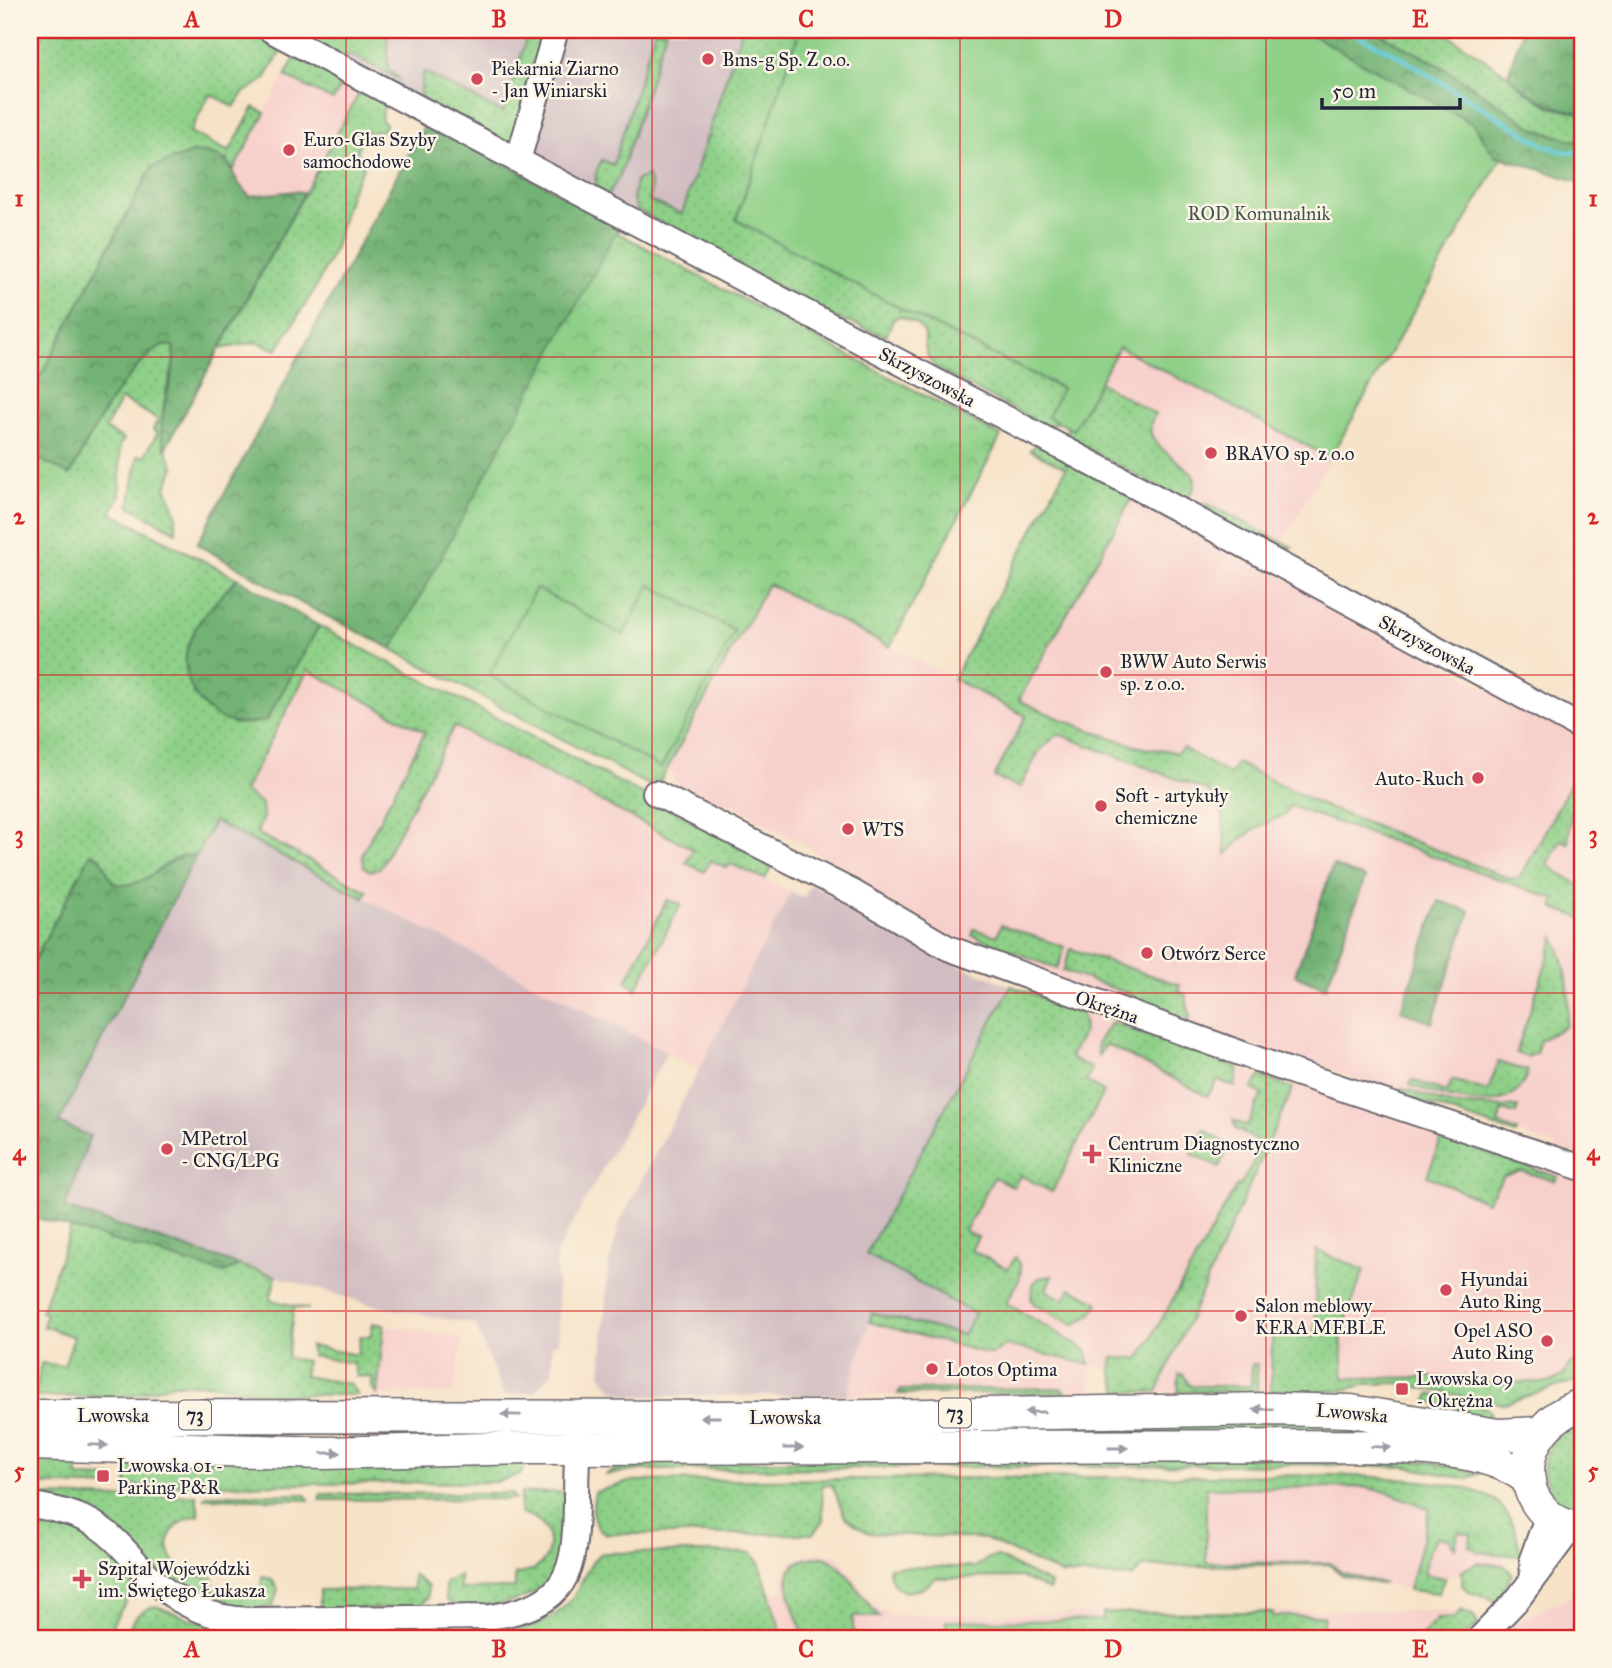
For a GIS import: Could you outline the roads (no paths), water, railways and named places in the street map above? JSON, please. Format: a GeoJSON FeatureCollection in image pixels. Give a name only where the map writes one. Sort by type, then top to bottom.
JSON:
{"type":"FeatureCollection","features":[{"type":"Feature","properties":{"kind":"main road"},"geometry":{"type":"LineString","coordinates":[[1567,1525],[1539,1505],[1529,1480],[1531,1448],[1538,1433],[1550,1419],[1582,1405]]}},
{"type":"Feature","properties":{"kind":"main road","name":"Lwowska"},"geometry":{"type":"LineString","coordinates":[[30,1416],[818,1417],[1319,1410],[1398,1418],[1498,1436],[1517,1437],[1538,1433]]}},
{"type":"Feature","properties":{"kind":"main road","name":"Lwowska"},"geometry":{"type":"LineString","coordinates":[[30,1444],[312,1453],[578,1448],[1370,1446],[1431,1450],[1478,1458],[1514,1468],[1529,1480]]}},
{"type":"Feature","properties":{"kind":"street","name":"Skrzyszowska"},"geometry":{"type":"LineString","coordinates":[[271,30],[1142,489],[1582,728]]}},
{"type":"Feature","properties":{"kind":"street"},"geometry":{"type":"LineString","coordinates":[[518,160],[556,30]]}},
{"type":"Feature","properties":{"kind":"street","name":"Okrężna"},"geometry":{"type":"LineString","coordinates":[[655,793],[854,893],[948,948],[1287,1070],[1582,1168]]}},
{"type":"Feature","properties":{"kind":"street"},"geometry":{"type":"LineString","coordinates":[[30,1505],[63,1511],[96,1525],[113,1538],[169,1594],[217,1616],[252,1620],[490,1617],[510,1614],[542,1602],[554,1594],[572,1564],[576,1545],[579,1417]]}},
{"type":"Feature","properties":{"kind":"street"},"geometry":{"type":"LineString","coordinates":[[1480,1638],[1510,1609],[1534,1576],[1532,1559],[1567,1525]]}},
{"type":"Feature","properties":{"kind":"waterway"},"geometry":{"type":"LineString","coordinates":[[1346,30],[1392,52],[1542,144],[1560,151],[1582,153]]}},
{"type":"Feature","properties":{"kind":"place","name":"Bms-g Sp. Z o.o."},"geometry":{"type":"Point","coordinates":[708,59]}},
{"type":"Feature","properties":{"kind":"place","name":"Piekarnia Ziarno - Jan Winiarski"},"geometry":{"type":"Point","coordinates":[477,79]}},
{"type":"Feature","properties":{"kind":"place","name":"Euro-Glas Szyby samochodowe"},"geometry":{"type":"Point","coordinates":[289,150]}},
{"type":"Feature","properties":{"kind":"place","name":"BRAVO sp. z o.o"},"geometry":{"type":"Point","coordinates":[1211,453]}},
{"type":"Feature","properties":{"kind":"place","name":"BWW Auto Serwis sp. z o.o."},"geometry":{"type":"Point","coordinates":[1106,672]}},
{"type":"Feature","properties":{"kind":"place","name":"Auto-Ruch"},"geometry":{"type":"Point","coordinates":[1478,778]}},
{"type":"Feature","properties":{"kind":"place","name":"Soft - artykuły chemiczne"},"geometry":{"type":"Point","coordinates":[1101,806]}},
{"type":"Feature","properties":{"kind":"place","name":"WTS"},"geometry":{"type":"Point","coordinates":[848,829]}},
{"type":"Feature","properties":{"kind":"place","name":"Otwórz Serce"},"geometry":{"type":"Point","coordinates":[1147,953]}},
{"type":"Feature","properties":{"kind":"place","name":"MPetrol - CNG/LPG"},"geometry":{"type":"Point","coordinates":[167,1149]}},
{"type":"Feature","properties":{"kind":"place","name":"Centrum Diagnostyczno Kliniczne"},"geometry":{"type":"Point","coordinates":[1092,1154]}},
{"type":"Feature","properties":{"kind":"place","name":"Hyundai Auto Ring"},"geometry":{"type":"Point","coordinates":[1446,1290]}},
{"type":"Feature","properties":{"kind":"place","name":"Salon meblowy KERA MEBLE"},"geometry":{"type":"Point","coordinates":[1241,1316]}},
{"type":"Feature","properties":{"kind":"place","name":"Opel ASO Auto Ring"},"geometry":{"type":"Point","coordinates":[1547,1341]}},
{"type":"Feature","properties":{"kind":"place","name":"Lotos Optima"},"geometry":{"type":"Point","coordinates":[932,1369]}},
{"type":"Feature","properties":{"kind":"place","name":"Lwowska 09 - Okrężna"},"geometry":{"type":"Point","coordinates":[1402,1389]}},
{"type":"Feature","properties":{"kind":"place","name":"Lwowska 01 - Parking P&R"},"geometry":{"type":"Point","coordinates":[103,1476]}},
{"type":"Feature","properties":{"kind":"place","name":"Szpital Wojewódzki im. Świętego Łukasza"},"geometry":{"type":"Point","coordinates":[82,1579]}},
{"type":"Feature","properties":{"kind":"park label","name":"ROD Komunalnik"},"geometry":{"type":"Point","coordinates":[1259,213]}}]}
